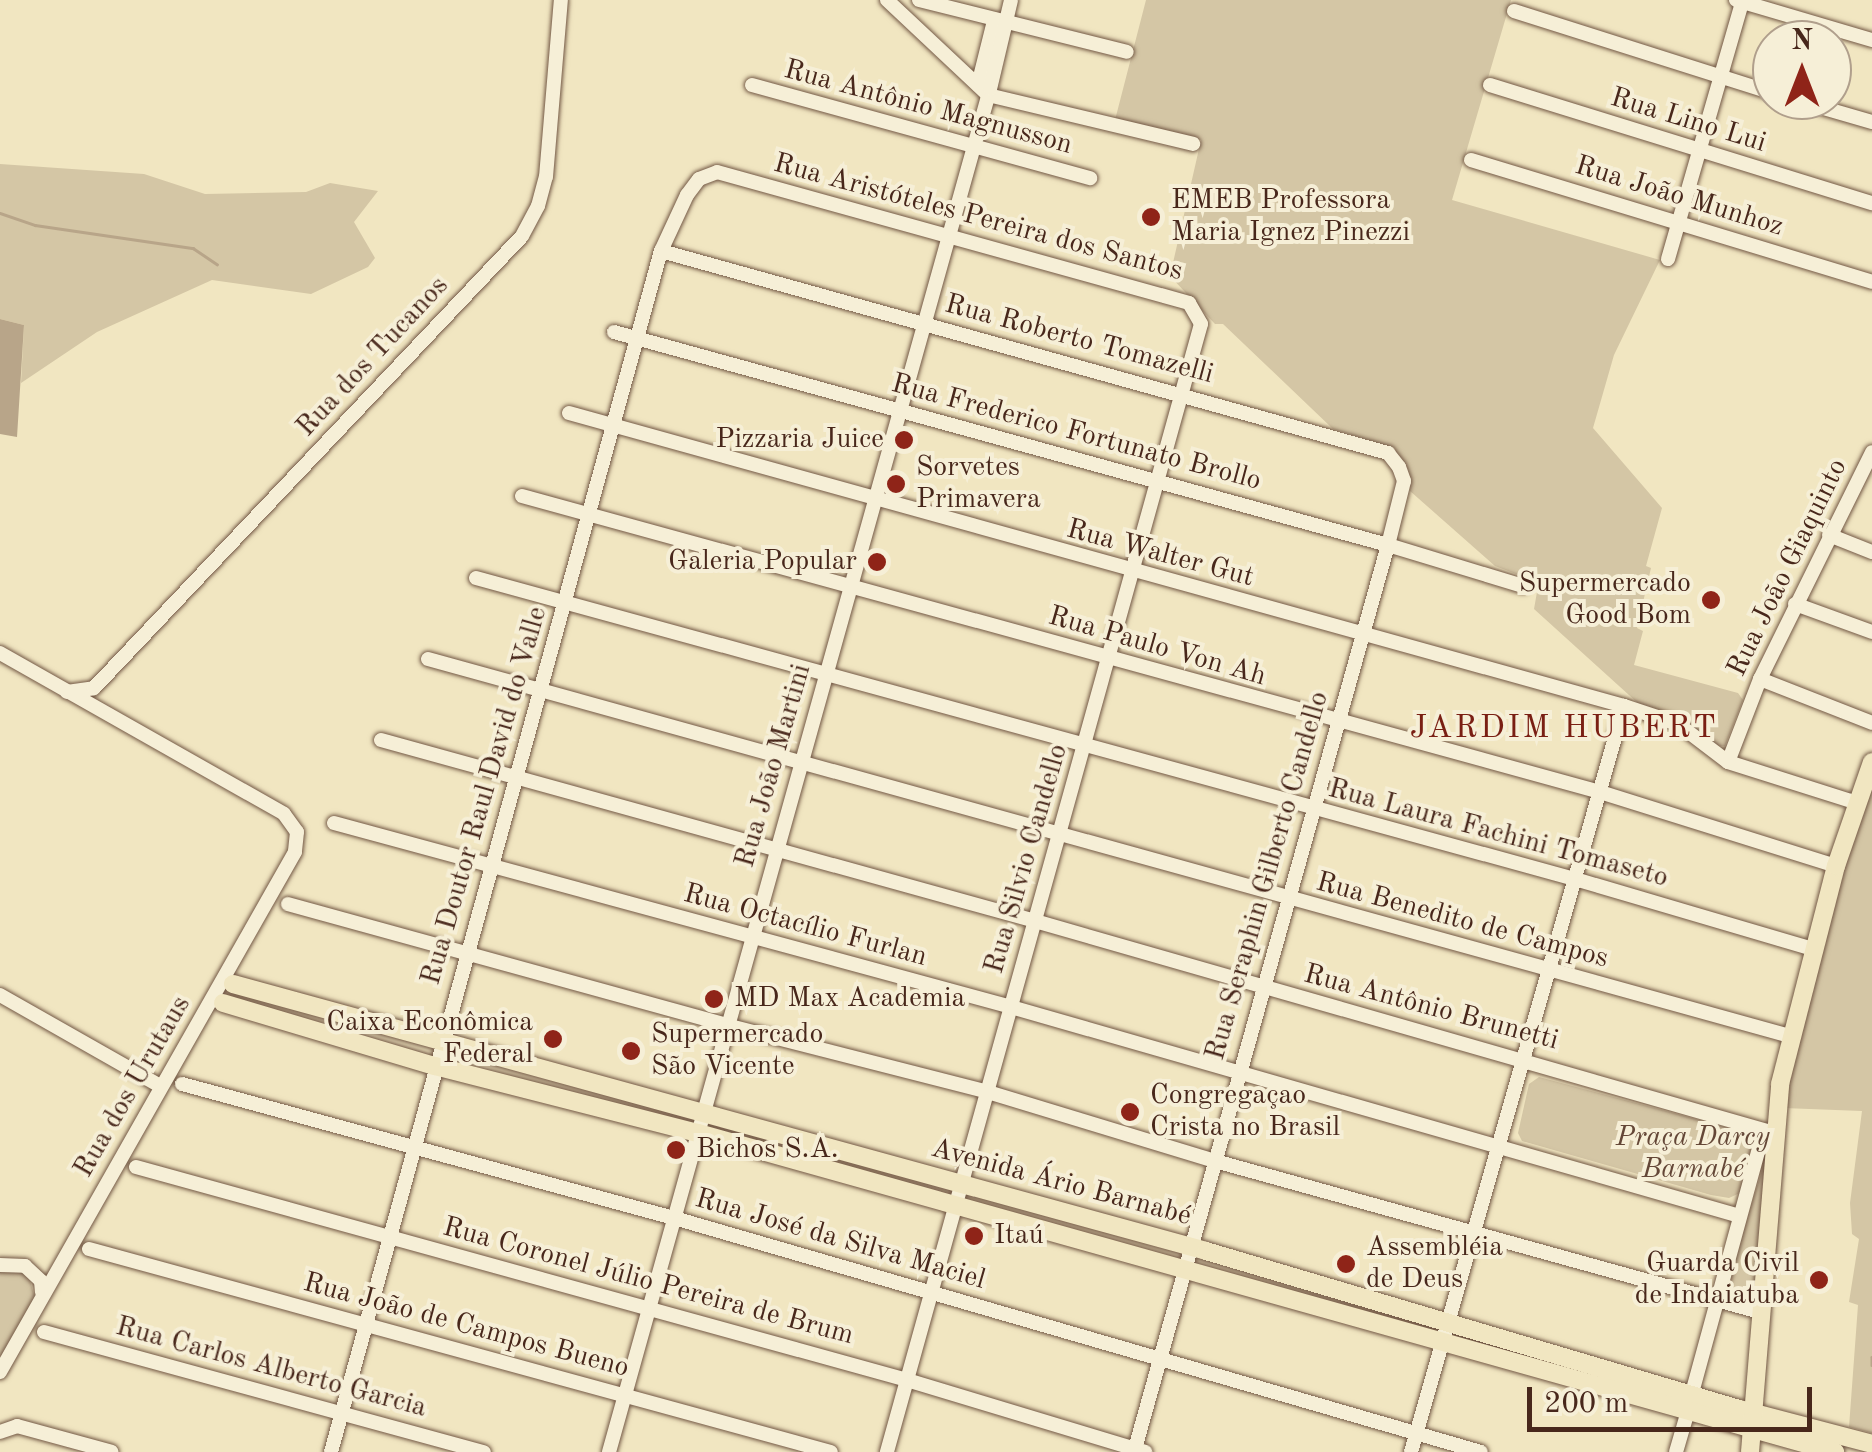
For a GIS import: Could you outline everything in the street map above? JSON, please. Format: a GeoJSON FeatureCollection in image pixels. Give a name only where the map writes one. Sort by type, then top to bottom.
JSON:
{"type":"FeatureCollection","features":[{"type":"Feature","properties":{"kind":"main road"},"geometry":{"type":"LineString","coordinates":[[1750,1452],[1774,1133],[1790,1036],[1836,866],[1872,762]]}},
{"type":"Feature","properties":{"kind":"main road","name":"Avenida Ário Barnabé"},"geometry":{"type":"LineString","coordinates":[[233,984],[1193,1248],[1448,1324],[1752,1421],[1835,1452]]}},
{"type":"Feature","properties":{"kind":"main road"},"geometry":{"type":"LineString","coordinates":[[268,1014],[264,1002],[274,996]]}},
{"type":"Feature","properties":{"kind":"main road","name":"Avenida Ário Barnabé"},"geometry":{"type":"LineString","coordinates":[[223,1003],[435,1066],[698,1133],[1443,1344],[1690,1402]]}},
{"type":"Feature","properties":{"kind":"main road","name":"Avenida Ário Barnabé"},"geometry":{"type":"LineString","coordinates":[[1752,1421],[1872,1444]]}},
{"type":"Feature","properties":{"kind":"street","name":"Rua dos Tucanos"},"geometry":{"type":"LineString","coordinates":[[94,688],[522,236],[538,206],[546,177],[562,0]]}},
{"type":"Feature","properties":{"kind":"street"},"geometry":{"type":"LineString","coordinates":[[887,0],[983,90],[1193,144]]}},
{"type":"Feature","properties":{"kind":"street"},"geometry":{"type":"LineString","coordinates":[[919,0],[1126,52]]}},
{"type":"Feature","properties":{"kind":"street","name":"Rua João Martini"},"geometry":{"type":"LineString","coordinates":[[609,1452],[949,236],[1000,22],[1011,0]]}},
{"type":"Feature","properties":{"kind":"street"},"geometry":{"type":"LineString","coordinates":[[1668,258],[1740,1],[1872,40]]}},
{"type":"Feature","properties":{"kind":"street"},"geometry":{"type":"LineString","coordinates":[[1514,11],[1752,87]]}},
{"type":"Feature","properties":{"kind":"street","name":"Rua Antônio Magnusson"},"geometry":{"type":"LineString","coordinates":[[752,85],[1090,178]]}},
{"type":"Feature","properties":{"kind":"street","name":"Rua Lino Lui"},"geometry":{"type":"LineString","coordinates":[[1490,85],[1872,203]]}},
{"type":"Feature","properties":{"kind":"street","name":"Rua João Munhoz"},"geometry":{"type":"LineString","coordinates":[[1471,160],[1872,282]]}},
{"type":"Feature","properties":{"kind":"street","name":"Rua Aristóteles Pereira dos Santos"},"geometry":{"type":"LineString","coordinates":[[717,172],[1190,303],[1201,324],[1182,394]]}},
{"type":"Feature","properties":{"kind":"street","name":"Rua Doutor Raul David do Valle"},"geometry":{"type":"LineString","coordinates":[[331,1452],[661,250],[687,195],[699,180],[717,172]]}},
{"type":"Feature","properties":{"kind":"street","name":"Rua Roberto Tomazelli"},"geometry":{"type":"LineString","coordinates":[[661,250],[1388,453],[1404,481],[1388,544]]}},
{"type":"Feature","properties":{"kind":"street","name":"Rua Frederico Fortunato Brollo"},"geometry":{"type":"LineString","coordinates":[[614,332],[1388,544],[1523,586]]}},
{"type":"Feature","properties":{"kind":"street","name":"Rua Silvio Candello"},"geometry":{"type":"LineString","coordinates":[[887,1452],[1182,394]]}},
{"type":"Feature","properties":{"kind":"street","name":"Rua Walter Gut"},"geometry":{"type":"LineString","coordinates":[[569,412],[1624,706],[1678,724],[1728,762],[1857,803]]}},
{"type":"Feature","properties":{"kind":"street","name":"Rua João Giaquinto"},"geometry":{"type":"LineString","coordinates":[[1728,762],[1795,604],[1870,461]]}},
{"type":"Feature","properties":{"kind":"street","name":"Rua Paulo Von Ah"},"geometry":{"type":"LineString","coordinates":[[522,496],[1337,723],[1600,792],[1836,866]]}},
{"type":"Feature","properties":{"kind":"street"},"geometry":{"type":"LineString","coordinates":[[1829,535],[1872,552]]}},
{"type":"Feature","properties":{"kind":"street","name":"Rua Seraphin Gilberto Candello"},"geometry":{"type":"LineString","coordinates":[[1138,1451],[1158,1361],[1193,1248],[1388,544]]}},
{"type":"Feature","properties":{"kind":"street","name":"Rua Laura Fachini Tomaseto"},"geometry":{"type":"LineString","coordinates":[[476,578],[1575,879],[1813,949]]}},
{"type":"Feature","properties":{"kind":"street"},"geometry":{"type":"LineString","coordinates":[[1795,604],[1872,632]]}},
{"type":"Feature","properties":{"kind":"street"},"geometry":{"type":"LineString","coordinates":[[2,651],[105,716]]}},
{"type":"Feature","properties":{"kind":"street","name":"Rua Benedito de Campos"},"geometry":{"type":"LineString","coordinates":[[428,659],[1547,972],[1790,1036]]}},
{"type":"Feature","properties":{"kind":"street"},"geometry":{"type":"LineString","coordinates":[[1760,679],[1872,723]]}},
{"type":"Feature","properties":{"kind":"street"},"geometry":{"type":"LineString","coordinates":[[66,692],[94,688],[105,716]]}},
{"type":"Feature","properties":{"kind":"street"},"geometry":{"type":"LineString","coordinates":[[1411,1452],[1624,706]]}},
{"type":"Feature","properties":{"kind":"street","name":"Rua dos Urutaus"},"geometry":{"type":"LineString","coordinates":[[0,1372],[295,852],[295,823],[105,716]]}},
{"type":"Feature","properties":{"kind":"street","name":"Rua Antônio Brunetti"},"geometry":{"type":"LineString","coordinates":[[381,740],[1523,1058],[1774,1133]]}},
{"type":"Feature","properties":{"kind":"street","name":"Rua Octacílio Furlan"},"geometry":{"type":"LineString","coordinates":[[334,824],[1011,1007],[1740,1216]]}},
{"type":"Feature","properties":{"kind":"street"},"geometry":{"type":"LineString","coordinates":[[288,904],[726,1026],[988,1092],[1215,1161],[1760,1312]]}},
{"type":"Feature","properties":{"kind":"street"},"geometry":{"type":"LineString","coordinates":[[0,995],[160,1086]]}},
{"type":"Feature","properties":{"kind":"street","name":"Rua José da Silva Maciel"},"geometry":{"type":"LineString","coordinates":[[182,1084],[932,1291],[1158,1361],[1481,1452]]}},
{"type":"Feature","properties":{"kind":"street"},"geometry":{"type":"LineString","coordinates":[[1676,1452],[1761,1142],[1774,1133]]}},
{"type":"Feature","properties":{"kind":"street","name":"Rua Coronel Júlio Pereira de Brum"},"geometry":{"type":"LineString","coordinates":[[136,1167],[908,1380],[1138,1451]]}},
{"type":"Feature","properties":{"kind":"street","name":"Rua João de Campos Bueno"},"geometry":{"type":"LineString","coordinates":[[89,1248],[831,1452]]}},
{"type":"Feature","properties":{"kind":"street"},"geometry":{"type":"LineString","coordinates":[[0,1265],[58,1262],[68,1250]]}},
{"type":"Feature","properties":{"kind":"street"},"geometry":{"type":"LineString","coordinates":[[25,1266],[41,1281],[40,1298]]}},
{"type":"Feature","properties":{"kind":"street","name":"Rua Carlos Alberto Garcia"},"geometry":{"type":"LineString","coordinates":[[44,1332],[484,1452]]}},
{"type":"Feature","properties":{"kind":"street"},"geometry":{"type":"LineString","coordinates":[[0,1432],[17,1426],[112,1452]]}},
{"type":"Feature","properties":{"kind":"green space"},"geometry":{"type":"Polygon","coordinates":[[[1146,0],[1511,0],[1452,200],[1660,260],[1614,355],[1593,428],[1662,508],[1646,566],[1651,568],[1637,628],[1643,631],[1634,665],[1738,693],[1743,700],[1725,746],[1713,746],[1678,715],[1640,705],[1534,609],[1537,592],[1532,580],[1495,566],[1410,491],[1408,469],[1385,445],[1333,429],[1223,324],[1215,324],[1170,276],[1201,140],[1115,120],[1146,0]]]}},
{"type":"Feature","properties":{"kind":"green space"},"geometry":{"type":"Polygon","coordinates":[[[0,164],[144,174],[205,194],[306,192],[330,183],[378,191],[354,222],[375,258],[368,267],[311,294],[212,280],[97,332],[21,383],[24,325],[0,319],[0,164]]]}},
{"type":"Feature","properties":{"kind":"green space"},"geometry":{"type":"Polygon","coordinates":[[[1872,782],[1872,1433],[1849,1427],[1858,1305],[1849,1302],[1859,1239],[1852,1234],[1850,1203],[1862,1111],[1783,1108],[1841,867],[1872,782]]]}},
{"type":"Feature","properties":{"kind":"green space","name":"Praça Darcy Barnabé"},"geometry":{"type":"Polygon","coordinates":[[[1539,1077],[1744,1132],[1753,1150],[1742,1192],[1729,1198],[1711,1195],[1522,1141],[1518,1133],[1529,1084],[1539,1077]]]}},
{"type":"Feature","properties":{"kind":"green space"},"geometry":{"type":"Polygon","coordinates":[[[1765,1161],[1756,1307],[1722,1297],[1765,1161]]]}},
{"type":"Feature","properties":{"kind":"green space"},"geometry":{"type":"Polygon","coordinates":[[[0,1270],[28,1274],[35,1298],[0,1362],[0,1270]]]}},
{"type":"Feature","properties":{"kind":"shaded area"},"geometry":{"type":"Polygon","coordinates":[[[0,319],[24,325],[17,437],[0,434],[0,319]]]}},
{"type":"Feature","properties":{"kind":"waterway"},"geometry":{"type":"LineString","coordinates":[[0,213],[35,225],[193,248],[217,264]]}},
{"type":"Feature","properties":{"kind":"waterway"},"geometry":{"type":"LineString","coordinates":[[1872,1357],[1872,1365]]}},
{"type":"Feature","properties":{"kind":"place","name":"EMEB Professora Maria Ignez Pinezzi"},"geometry":{"type":"Point","coordinates":[1151,217]}},
{"type":"Feature","properties":{"kind":"place","name":"Pizzaria Juice"},"geometry":{"type":"Point","coordinates":[904,440]}},
{"type":"Feature","properties":{"kind":"place","name":"Sorvetes Primavera"},"geometry":{"type":"Point","coordinates":[896,484]}},
{"type":"Feature","properties":{"kind":"place","name":"Galeria Popular"},"geometry":{"type":"Point","coordinates":[877,562]}},
{"type":"Feature","properties":{"kind":"place","name":"Supermercado Good Bom"},"geometry":{"type":"Point","coordinates":[1711,600]}},
{"type":"Feature","properties":{"kind":"place","name":"MD Max Academia"},"geometry":{"type":"Point","coordinates":[714,999]}},
{"type":"Feature","properties":{"kind":"place","name":"Caixa Econômica Federal"},"geometry":{"type":"Point","coordinates":[553,1039]}},
{"type":"Feature","properties":{"kind":"place","name":"Supermercado São Vicente"},"geometry":{"type":"Point","coordinates":[631,1051]}},
{"type":"Feature","properties":{"kind":"place","name":"Congregaçao Crista no Brasil"},"geometry":{"type":"Point","coordinates":[1130,1112]}},
{"type":"Feature","properties":{"kind":"place","name":"Bichos S.A."},"geometry":{"type":"Point","coordinates":[676,1150]}},
{"type":"Feature","properties":{"kind":"place","name":"Itaú"},"geometry":{"type":"Point","coordinates":[974,1236]}},
{"type":"Feature","properties":{"kind":"place","name":"Assembléia de Deus"},"geometry":{"type":"Point","coordinates":[1346,1264]}},
{"type":"Feature","properties":{"kind":"place","name":"Guarda Civil de Indaiatuba"},"geometry":{"type":"Point","coordinates":[1819,1280]}},
{"type":"Feature","properties":{"kind":"district","name":"JARDIM HUBERT"},"geometry":{"type":"Point","coordinates":[1564,729]}}]}
